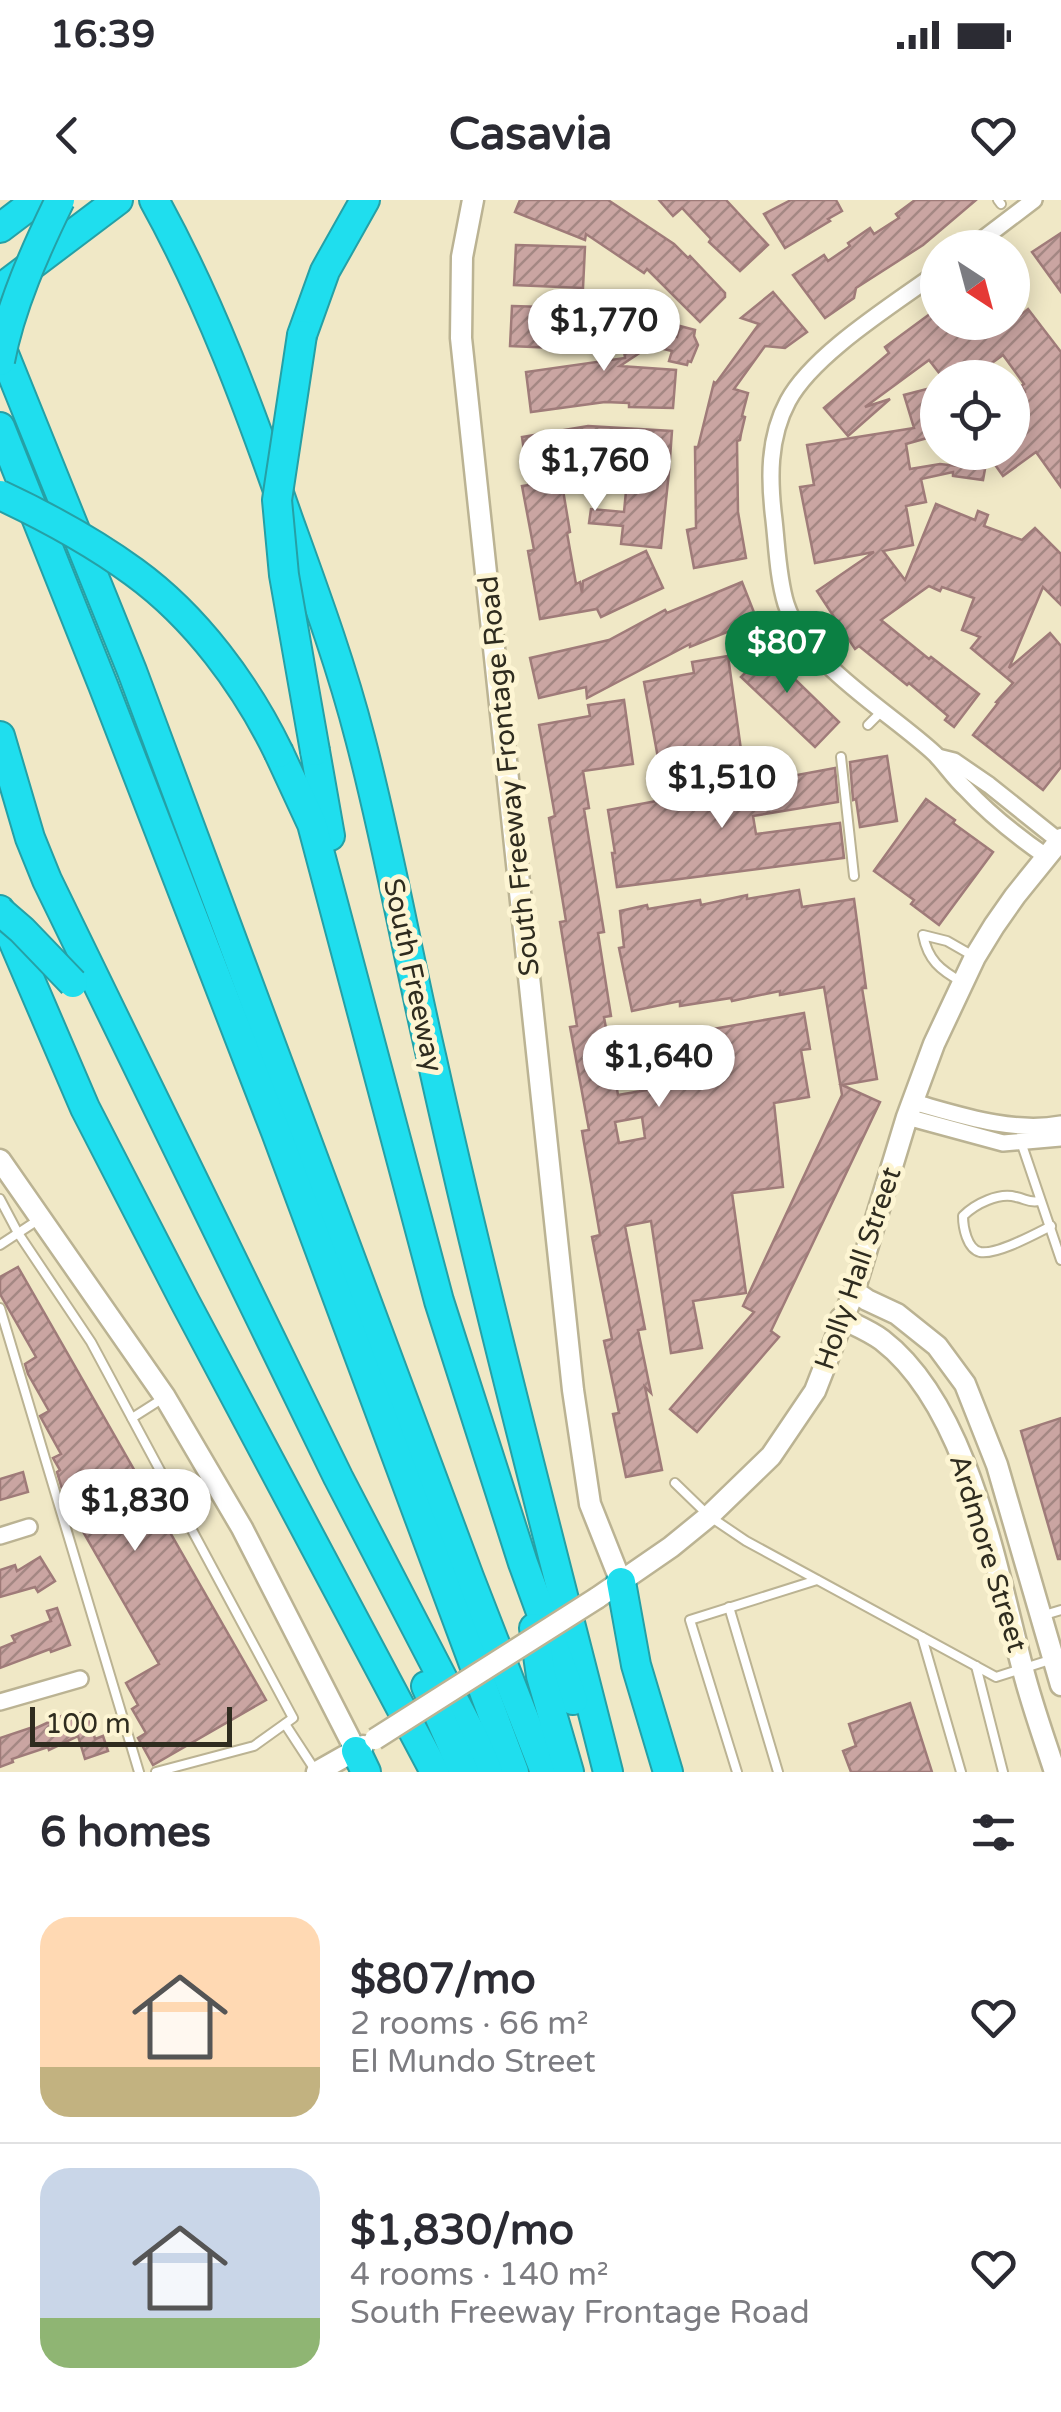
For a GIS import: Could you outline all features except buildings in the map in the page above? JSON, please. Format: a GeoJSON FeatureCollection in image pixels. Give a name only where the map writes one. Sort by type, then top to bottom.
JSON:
{"type":"FeatureCollection","features":[{"type":"Feature","properties":{"kind":"highway"},"geometry":{"type":"LineString","coordinates":[[0,228],[37,200]]}},
{"type":"Feature","properties":{"kind":"highway"},"geometry":{"type":"LineString","coordinates":[[0,360],[5,334],[60,200]]}},
{"type":"Feature","properties":{"kind":"highway"},"geometry":{"type":"LineString","coordinates":[[0,289],[118,200]]}},
{"type":"Feature","properties":{"kind":"highway","name":"South Freeway"},"geometry":{"type":"LineString","coordinates":[[154,200],[246,400],[360,736],[523,1446],[608,1772]]}},
{"type":"Feature","properties":{"kind":"highway"},"geometry":{"type":"LineString","coordinates":[[356,986],[284,574],[277,500],[302,335],[324,271],[365,200]]}},
{"type":"Feature","properties":{"kind":"highway"},"geometry":{"type":"LineString","coordinates":[[0,344],[132,670],[545,1772]]}},
{"type":"Feature","properties":{"kind":"highway"},"geometry":{"type":"LineString","coordinates":[[0,427],[276,1132],[514,1772]]}},
{"type":"Feature","properties":{"kind":"highway"},"geometry":{"type":"LineString","coordinates":[[0,495],[92,543],[138,575],[187,620],[228,670],[279,752],[312,824],[439,1301],[523,1563],[599,1772]]}},
{"type":"Feature","properties":{"kind":"highway"},"geometry":{"type":"LineString","coordinates":[[0,736],[30,838],[82,975],[120,1032],[488,1772]]}},
{"type":"Feature","properties":{"kind":"highway"},"geometry":{"type":"LineString","coordinates":[[0,910],[82,975]]}},
{"type":"Feature","properties":{"kind":"highway"},"geometry":{"type":"LineString","coordinates":[[0,910],[86,1108],[435,1772]]}},
{"type":"Feature","properties":{"kind":"highway"},"geometry":{"type":"LineString","coordinates":[[338,1477],[464,1772]]}},
{"type":"Feature","properties":{"kind":"highway"},"geometry":{"type":"LineString","coordinates":[[523,1563],[542,1676],[569,1772]]}},
{"type":"Feature","properties":{"kind":"highway"},"geometry":{"type":"LineString","coordinates":[[621,1582],[636,1665],[668,1772]]}},
{"type":"Feature","properties":{"kind":"street"},"geometry":{"type":"LineString","coordinates":[[985,230],[1003,207],[1034,200]]}},
{"type":"Feature","properties":{"kind":"street","name":"South Freeway Frontage Road"},"geometry":{"type":"LineString","coordinates":[[473,201],[462,257],[461,338],[573,1390],[590,1504],[621,1582]]}},
{"type":"Feature","properties":{"kind":"street"},"geometry":{"type":"LineString","coordinates":[[920,285],[812,368],[788,401],[780,420],[772,450],[772,506],[786,604],[800,632],[820,657],[938,757],[954,760],[977,776],[1057,850]]}},
{"type":"Feature","properties":{"kind":"street","name":"Holly Hall Street"},"geometry":{"type":"LineString","coordinates":[[317,1772],[366,1754],[621,1582],[709,1516],[772,1456],[815,1391],[854,1291],[910,1109],[963,982],[1015,896],[1057,850]]}},
{"type":"Feature","properties":{"kind":"street"},"geometry":{"type":"LineString","coordinates":[[910,1109],[985,1122],[1046,1127],[1061,1124]]}},
{"type":"Feature","properties":{"kind":"street"},"geometry":{"type":"LineString","coordinates":[[910,1109],[1003,1143],[1061,1138]]}},
{"type":"Feature","properties":{"kind":"street"},"geometry":{"type":"LineString","coordinates":[[0,1160],[164,1397],[242,1528],[366,1754]]}},
{"type":"Feature","properties":{"kind":"street","name":"Ardmore Street"},"geometry":{"type":"LineString","coordinates":[[854,1291],[898,1314],[937,1346],[965,1384],[1051,1613],[1061,1685]]}},
{"type":"Feature","properties":{"kind":"street","name":"Ardmore Street"},"geometry":{"type":"LineString","coordinates":[[841,1318],[882,1340],[912,1369],[961,1452],[1056,1772]]}},
{"type":"Feature","properties":{"kind":"street"},"geometry":{"type":"LineString","coordinates":[[961,1452],[988,1443]]}},
{"type":"Feature","properties":{"kind":"street"},"geometry":{"type":"LineString","coordinates":[[0,1536],[29,1527]]}},
{"type":"Feature","properties":{"kind":"street"},"geometry":{"type":"LineString","coordinates":[[0,1702],[80,1679]]}},
{"type":"Feature","properties":{"kind":"lane"},"geometry":{"type":"LineString","coordinates":[[868,725],[882,711]]}},
{"type":"Feature","properties":{"kind":"lane"},"geometry":{"type":"LineString","coordinates":[[841,757],[854,876]]}},
{"type":"Feature","properties":{"kind":"lane"},"geometry":{"type":"LineString","coordinates":[[963,982],[934,962],[926,950],[924,935],[947,941],[975,957]]}},
{"type":"Feature","properties":{"kind":"lane"},"geometry":{"type":"LineString","coordinates":[[1021,1142],[1061,1260]]}},
{"type":"Feature","properties":{"kind":"lane"},"geometry":{"type":"LineString","coordinates":[[1039,1201],[1006,1196],[973,1207],[964,1216],[963,1225],[972,1247],[978,1251],[991,1250],[1050,1226]]}},
{"type":"Feature","properties":{"kind":"lane"},"geometry":{"type":"LineString","coordinates":[[0,1199],[18,1233],[91,1342],[293,1718],[254,1746],[156,1772]]}},
{"type":"Feature","properties":{"kind":"lane"},"geometry":{"type":"LineString","coordinates":[[0,1245],[40,1218]]}},
{"type":"Feature","properties":{"kind":"lane"},"geometry":{"type":"LineString","coordinates":[[0,1308],[139,1772]]}},
{"type":"Feature","properties":{"kind":"lane"},"geometry":{"type":"LineString","coordinates":[[132,1418],[164,1397]]}},
{"type":"Feature","properties":{"kind":"lane"},"geometry":{"type":"LineString","coordinates":[[675,1483],[709,1516],[746,1541],[996,1677],[1058,1658]]}},
{"type":"Feature","properties":{"kind":"lane"},"geometry":{"type":"LineString","coordinates":[[737,1772],[690,1620],[818,1580]]}},
{"type":"Feature","properties":{"kind":"lane"},"geometry":{"type":"LineString","coordinates":[[729,1608],[778,1772]]}},
{"type":"Feature","properties":{"kind":"lane"},"geometry":{"type":"LineString","coordinates":[[922,1636],[961,1772]]}},
{"type":"Feature","properties":{"kind":"lane"},"geometry":{"type":"LineString","coordinates":[[976,1666],[1003,1772]]}},
{"type":"Feature","properties":{"kind":"lane"},"geometry":{"type":"LineString","coordinates":[[285,1724],[317,1772]]}}]}
